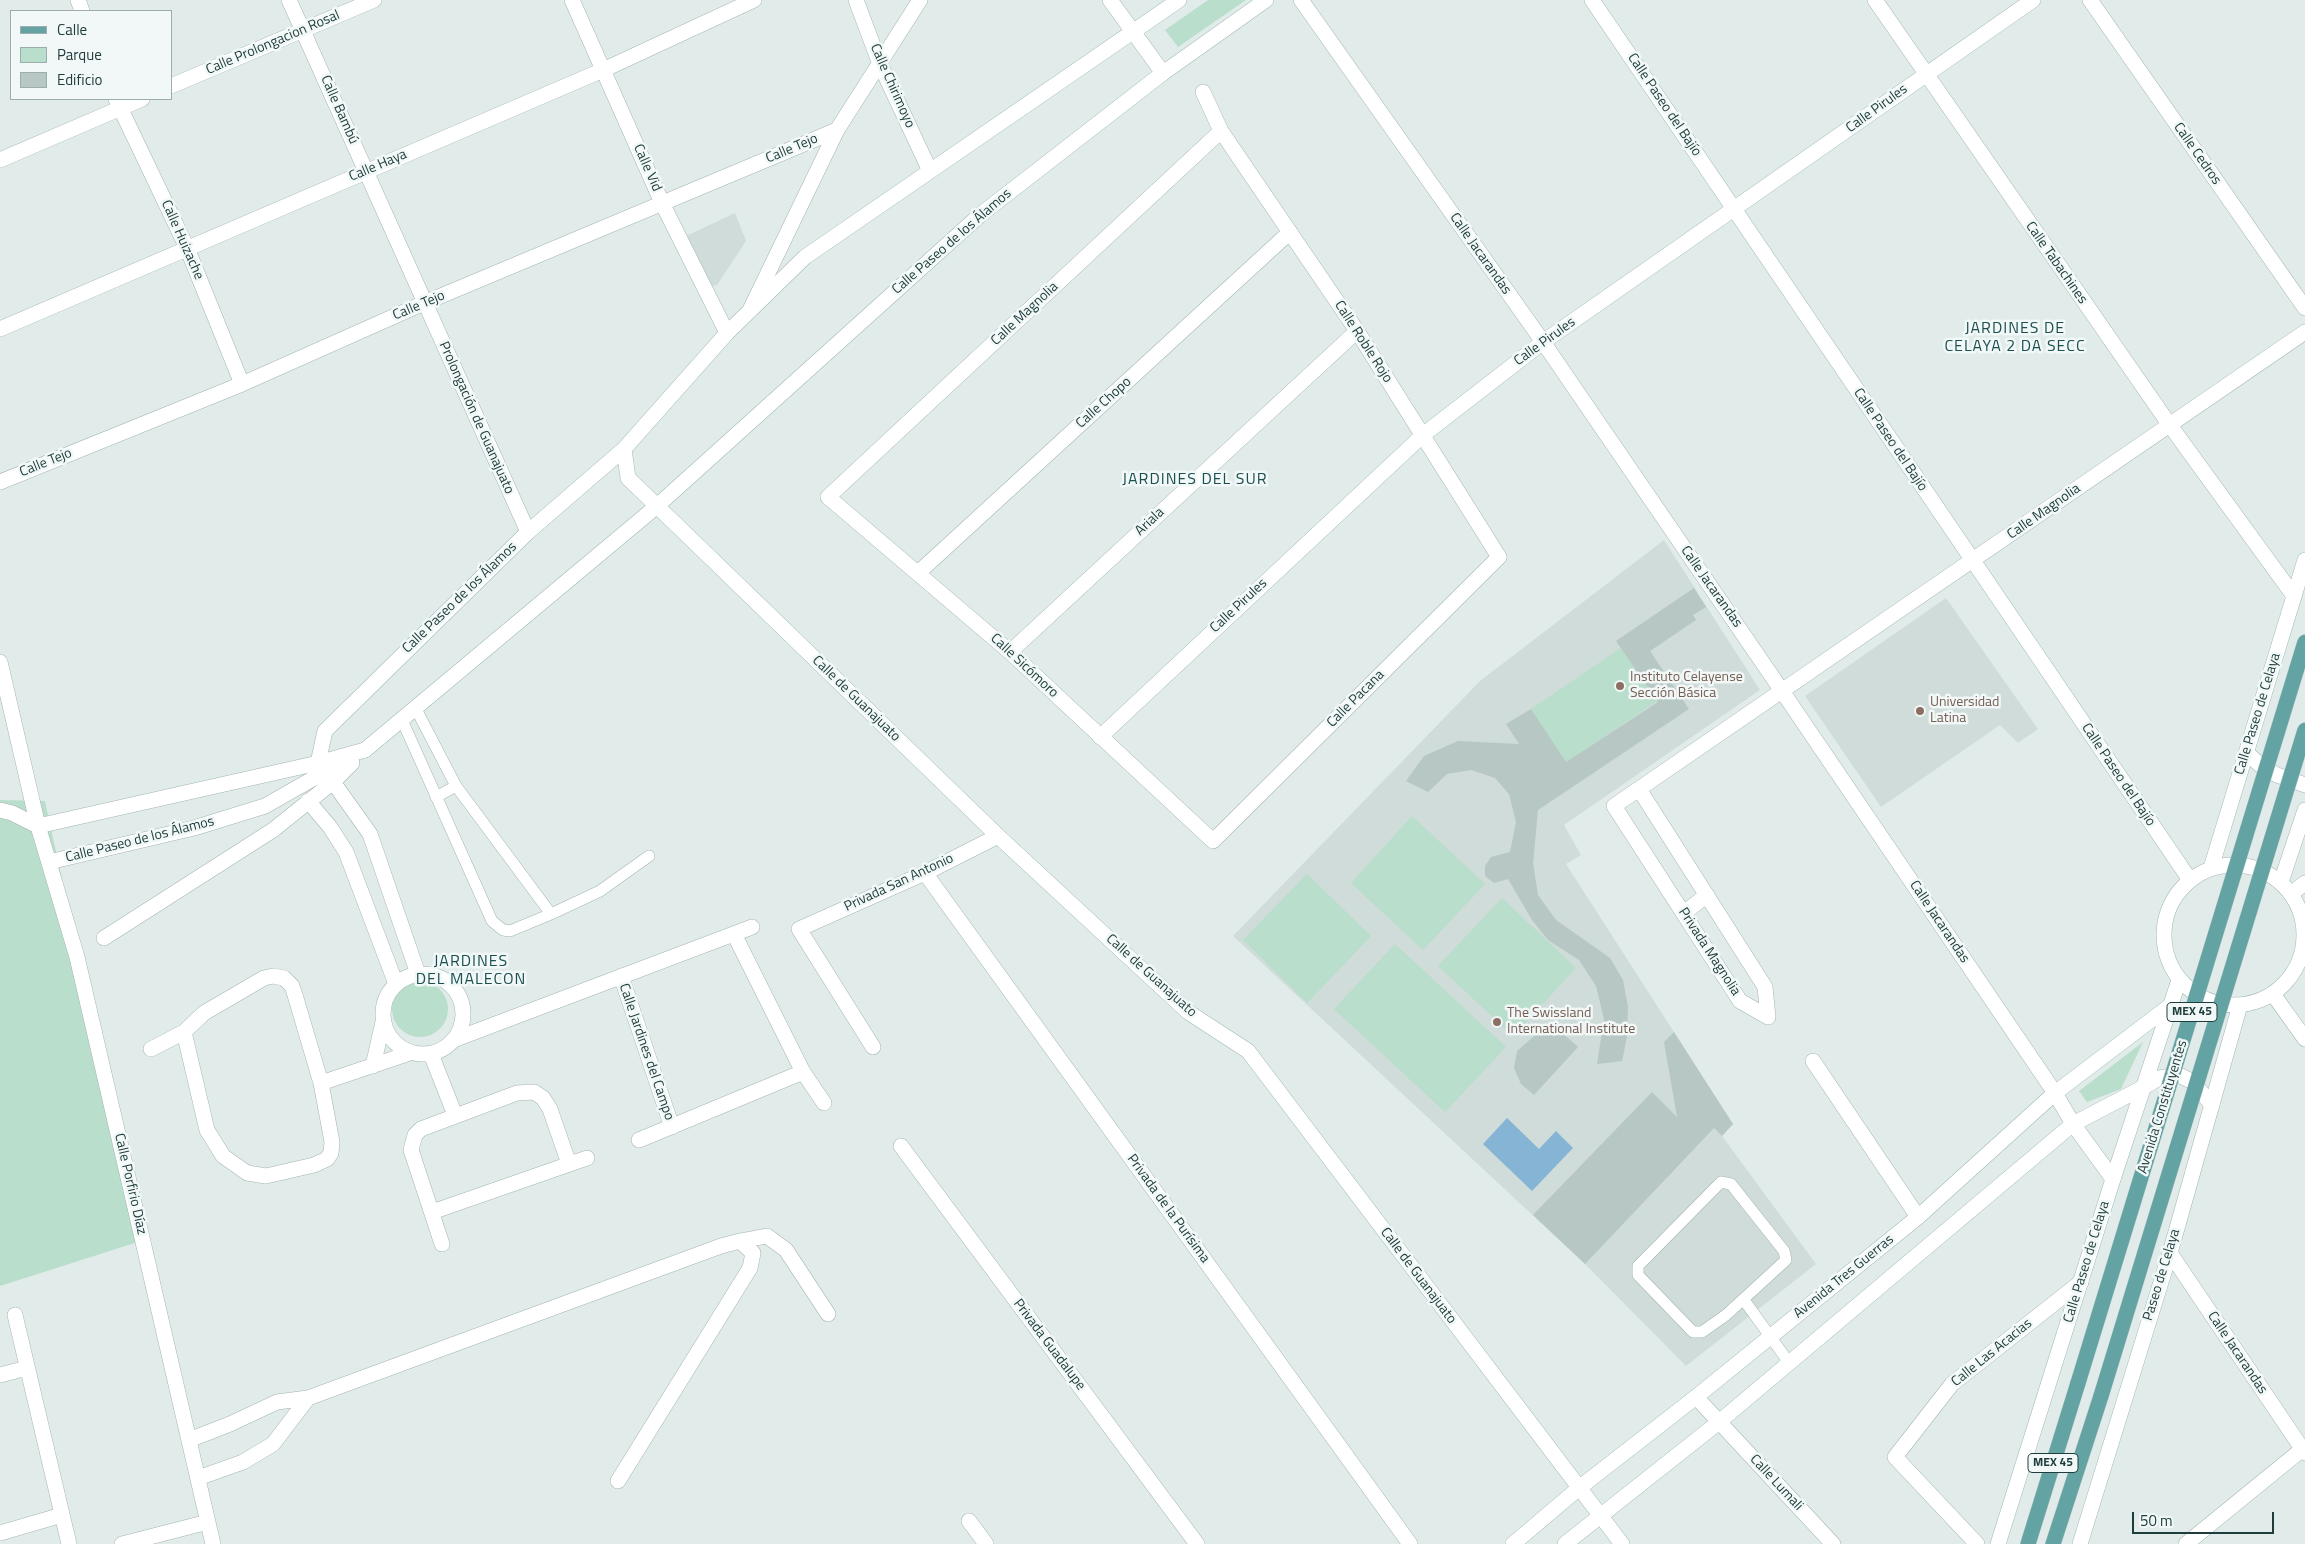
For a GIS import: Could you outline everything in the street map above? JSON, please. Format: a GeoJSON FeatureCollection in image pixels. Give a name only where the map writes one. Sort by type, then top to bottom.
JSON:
{"type":"FeatureCollection","features":[{"type":"Feature","properties":{"kind":"main road","name":"Avenida Constituyentes"},"geometry":{"type":"LineString","coordinates":[[2028,1544],[2305,642]]}},
{"type":"Feature","properties":{"kind":"main road","name":"Avenida Constituyentes"},"geometry":{"type":"LineString","coordinates":[[2053,1544],[2101,1396],[2305,730]]}},
{"type":"Feature","properties":{"kind":"street","name":"Calle Bambú"},"geometry":{"type":"LineString","coordinates":[[289,0],[424,303]]}},
{"type":"Feature","properties":{"kind":"street","name":"Calle Prolongacion Rosal"},"geometry":{"type":"LineString","coordinates":[[172,86],[374,0]]}},
{"type":"Feature","properties":{"kind":"street","name":"Calle Vid"},"geometry":{"type":"LineString","coordinates":[[572,0],[664,204],[727,333]]}},
{"type":"Feature","properties":{"kind":"street","name":"Calle Haya"},"geometry":{"type":"LineString","coordinates":[[0,329],[602,70],[754,0]]}},
{"type":"Feature","properties":{"kind":"street","name":"Calle Chirimoyo"},"geometry":{"type":"LineString","coordinates":[[856,0],[880,64],[930,171]]}},
{"type":"Feature","properties":{"kind":"street","name":"Calle Tejo"},"geometry":{"type":"LineString","coordinates":[[751,308],[837,130],[920,0]]}},
{"type":"Feature","properties":{"kind":"street"},"geometry":{"type":"LineString","coordinates":[[1110,0],[1162,73]]}},
{"type":"Feature","properties":{"kind":"street","name":"Calle Paseo de los Álamos"},"geometry":{"type":"LineString","coordinates":[[318,763],[325,731],[528,532],[624,449],[727,333],[804,257],[1179,0]]}},
{"type":"Feature","properties":{"kind":"street","name":"Calle Paseo de los Álamos"},"geometry":{"type":"LineString","coordinates":[[104,938],[273,830],[333,782],[365,750],[657,506],[980,215],[1162,73],[1266,0]]}},
{"type":"Feature","properties":{"kind":"street","name":"Calle Jacarandas"},"geometry":{"type":"LineString","coordinates":[[1302,0],[1543,342],[2055,1093],[2073,1124],[2113,1179]]}},
{"type":"Feature","properties":{"kind":"street","name":"Calle Paseo del Bajío"},"geometry":{"type":"LineString","coordinates":[[1592,0],[1736,210],[1972,562],[2190,880]]}},
{"type":"Feature","properties":{"kind":"street","name":"Calle Tabachines"},"geometry":{"type":"LineString","coordinates":[[1875,0],[2169,424],[2294,596]]}},
{"type":"Feature","properties":{"kind":"street","name":"Calle Pirules"},"geometry":{"type":"LineString","coordinates":[[1100,736],[1423,435],[1543,342],[1736,210],[1925,74],[2033,0]]}},
{"type":"Feature","properties":{"kind":"street","name":"Calle Cedros"},"geometry":{"type":"LineString","coordinates":[[2090,0],[2305,308]]}},
{"type":"Feature","properties":{"kind":"street","name":"Calle Roble Rojo"},"geometry":{"type":"LineString","coordinates":[[1203,92],[1221,131],[1356,331],[1499,557]]}},
{"type":"Feature","properties":{"kind":"street"},"geometry":{"type":"LineString","coordinates":[[0,160],[118,104],[137,100]]}},
{"type":"Feature","properties":{"kind":"street","name":"Calle Huizache"},"geometry":{"type":"LineString","coordinates":[[118,104],[187,248],[242,384]]}},
{"type":"Feature","properties":{"kind":"street","name":"Calle Tejo"},"geometry":{"type":"LineString","coordinates":[[0,482],[242,384],[424,303],[837,130]]}},
{"type":"Feature","properties":{"kind":"street","name":"Calle Magnolia"},"geometry":{"type":"LineString","coordinates":[[828,497],[1221,131]]}},
{"type":"Feature","properties":{"kind":"street","name":"Calle Chopo"},"geometry":{"type":"LineString","coordinates":[[918,573],[1290,232]]}},
{"type":"Feature","properties":{"kind":"street","name":"Prolongación de Guanajuato"},"geometry":{"type":"LineString","coordinates":[[424,303],[528,532]]}},
{"type":"Feature","properties":{"kind":"street","name":"Ariala"},"geometry":{"type":"LineString","coordinates":[[1010,652],[1356,331]]}},
{"type":"Feature","properties":{"kind":"street","name":"Calle Magnolia"},"geometry":{"type":"LineString","coordinates":[[1782,691],[2305,332]]}},
{"type":"Feature","properties":{"kind":"street"},"geometry":{"type":"LineString","coordinates":[[624,449],[628,478],[657,506]]}},
{"type":"Feature","properties":{"kind":"street","name":"Calle Sicómoro"},"geometry":{"type":"LineString","coordinates":[[828,497],[1010,652],[1213,841]]}},
{"type":"Feature","properties":{"kind":"street","name":"Calle de Guanajuato"},"geometry":{"type":"LineString","coordinates":[[657,506],[998,836],[1188,1012],[1248,1051],[1622,1544]]}},
{"type":"Feature","properties":{"kind":"street","name":"Calle Pacana"},"geometry":{"type":"LineString","coordinates":[[1213,841],[1499,557]]}},
{"type":"Feature","properties":{"kind":"street","name":"Calle Paseo de Celaya"},"geometry":{"type":"LineString","coordinates":[[2211,868],[2305,560]]}},
{"type":"Feature","properties":{"kind":"street","name":"Calle Porfirio Díaz"},"geometry":{"type":"LineString","coordinates":[[0,662],[38,826],[77,957],[213,1544]]}},
{"type":"Feature","properties":{"kind":"street","name":"Privada Magnolia"},"geometry":{"type":"LineString","coordinates":[[1639,789],[1765,987],[1768,1017],[1740,1001],[1614,806],[1782,691]]}},
{"type":"Feature","properties":{"kind":"street","name":"Calle Paseo de los Álamos"},"geometry":{"type":"LineString","coordinates":[[38,826],[318,763],[365,750]]}},
{"type":"Feature","properties":{"kind":"street","name":"Calle Paseo de los Álamos"},"geometry":{"type":"LineString","coordinates":[[49,862],[194,828],[265,806],[365,750]]}},
{"type":"Feature","properties":{"kind":"street"},"geometry":{"type":"LineString","coordinates":[[2247,752],[2260,765],[2277,775],[2305,785]]}},
{"type":"Feature","properties":{"kind":"street"},"geometry":{"type":"LineString","coordinates":[[333,782],[370,834],[418,974]]}},
{"type":"Feature","properties":{"kind":"street"},"geometry":{"type":"LineString","coordinates":[[0,800],[6,812],[38,826]]}},
{"type":"Feature","properties":{"kind":"street"},"geometry":{"type":"LineString","coordinates":[[308,801],[330,827],[346,852],[396,984]]}},
{"type":"Feature","properties":{"kind":"street"},"geometry":{"type":"LineString","coordinates":[[2281,882],[2305,810]]}},
{"type":"Feature","properties":{"kind":"street","name":"Privada San Antonio"},"geometry":{"type":"LineString","coordinates":[[873,1047],[799,929],[925,873],[998,836]]}},
{"type":"Feature","properties":{"kind":"street"},"geometry":{"type":"LineString","coordinates":[[2229,864],[2248,865],[2265,871],[2281,882],[2291,894],[2302,920],[2304,934],[2303,954],[2290,977],[2273,994],[2257,1002],[2223,1005],[2207,1000],[2192,992],[2179,980],[2168,961],[2163,939],[2166,917],[2174,896],[2190,880],[2211,868],[2229,864]]}},
{"type":"Feature","properties":{"kind":"street","name":"Privada de la Purísima"},"geometry":{"type":"LineString","coordinates":[[925,873],[1410,1544]]}},
{"type":"Feature","properties":{"kind":"street"},"geometry":{"type":"LineString","coordinates":[[2291,894],[2305,883]]}},
{"type":"Feature","properties":{"kind":"street"},"geometry":{"type":"LineString","coordinates":[[1684,914],[1707,896]]}},
{"type":"Feature","properties":{"kind":"street","name":"Calle Jardines del Campo"},"geometry":{"type":"LineString","coordinates":[[456,1039],[752,927]]}},
{"type":"Feature","properties":{"kind":"street"},"geometry":{"type":"LineString","coordinates":[[734,934],[803,1072],[824,1103]]}},
{"type":"Feature","properties":{"kind":"street"},"geometry":{"type":"LineString","coordinates":[[321,1083],[373,1066],[410,1053],[431,1054],[445,1049],[456,1039],[462,1027],[464,1013],[462,1000],[455,988],[445,979],[432,974],[418,974],[396,984],[388,995],[383,1008],[383,1022],[373,1066]]}},
{"type":"Feature","properties":{"kind":"street"},"geometry":{"type":"LineString","coordinates":[[151,1049],[184,1032],[204,1013],[264,978],[273,976],[284,978],[292,986],[321,1083],[332,1142],[331,1153],[327,1159],[314,1165],[266,1176],[247,1173],[223,1156],[207,1130],[184,1032]]}},
{"type":"Feature","properties":{"kind":"street","name":"Calle Jardines del Campo"},"geometry":{"type":"LineString","coordinates":[[621,976],[672,1127]]}},
{"type":"Feature","properties":{"kind":"street","name":"Calle Paseo de Celaya"},"geometry":{"type":"LineString","coordinates":[[1998,1544],[2113,1179],[2179,980]]}},
{"type":"Feature","properties":{"kind":"street"},"geometry":{"type":"LineString","coordinates":[[2273,994],[2305,1039]]}},
{"type":"Feature","properties":{"kind":"street","name":"Avenida Tres Guerras"},"geometry":{"type":"LineString","coordinates":[[1513,1544],[1579,1488],[1696,1397],[1918,1217],[2055,1093],[2171,1005]]}},
{"type":"Feature","properties":{"kind":"street","name":"Paseo de Celaya"},"geometry":{"type":"LineString","coordinates":[[2080,1544],[2170,1253],[2240,1005]]}},
{"type":"Feature","properties":{"kind":"street"},"geometry":{"type":"LineString","coordinates":[[464,1013],[490,1026]]}},
{"type":"Feature","properties":{"kind":"street"},"geometry":{"type":"LineString","coordinates":[[383,1022],[389,1036],[398,1046],[410,1053]]}},
{"type":"Feature","properties":{"kind":"street"},"geometry":{"type":"LineString","coordinates":[[431,1054],[455,1115]]}},
{"type":"Feature","properties":{"kind":"street"},"geometry":{"type":"LineString","coordinates":[[1813,1061],[1918,1217]]}},
{"type":"Feature","properties":{"kind":"street","name":"Calle Jardines del Campo"},"geometry":{"type":"LineString","coordinates":[[639,1140],[803,1072]]}},
{"type":"Feature","properties":{"kind":"street"},"geometry":{"type":"LineString","coordinates":[[1565,1544],[1790,1364],[2073,1124],[2159,1078],[2179,1075],[2193,1082],[2212,1105]]}},
{"type":"Feature","properties":{"kind":"street"},"geometry":{"type":"LineString","coordinates":[[442,1244],[412,1157],[412,1142],[421,1129],[517,1093],[534,1092],[543,1098],[550,1109],[569,1164]]}},
{"type":"Feature","properties":{"kind":"street","name":"Privada Guadalupe"},"geometry":{"type":"LineString","coordinates":[[901,1146],[1197,1544]]}},
{"type":"Feature","properties":{"kind":"street"},"geometry":{"type":"LineString","coordinates":[[432,1212],[587,1158]]}},
{"type":"Feature","properties":{"kind":"street"},"geometry":{"type":"LineString","coordinates":[[189,1440],[278,1402],[308,1398],[721,1246],[740,1241],[767,1236],[786,1250],[828,1314]]}},
{"type":"Feature","properties":{"kind":"street"},"geometry":{"type":"LineString","coordinates":[[618,1481],[750,1268],[753,1253],[740,1241]]}},
{"type":"Feature","properties":{"kind":"street","name":"Calle Jacarandas"},"geometry":{"type":"LineString","coordinates":[[2170,1253],[2304,1450]]}},
{"type":"Feature","properties":{"kind":"street","name":"Calle Las Acacias"},"geometry":{"type":"LineString","coordinates":[[1977,1544],[1894,1457],[1952,1384],[2081,1282]]}},
{"type":"Feature","properties":{"kind":"street"},"geometry":{"type":"LineString","coordinates":[[15,1315],[69,1544]]}},
{"type":"Feature","properties":{"kind":"street"},"geometry":{"type":"LineString","coordinates":[[0,1375],[27,1368]]}},
{"type":"Feature","properties":{"kind":"street","name":"Calle Lumali"},"geometry":{"type":"LineString","coordinates":[[1696,1397],[1833,1544]]}},
{"type":"Feature","properties":{"kind":"street"},"geometry":{"type":"LineString","coordinates":[[198,1478],[243,1462],[273,1444],[308,1398]]}},
{"type":"Feature","properties":{"kind":"street"},"geometry":{"type":"LineString","coordinates":[[2186,1544],[2304,1450]]}},
{"type":"Feature","properties":{"kind":"street"},"geometry":{"type":"LineString","coordinates":[[0,1533],[62,1514]]}},
{"type":"Feature","properties":{"kind":"street"},"geometry":{"type":"LineString","coordinates":[[969,1521],[986,1544]]}},
{"type":"Feature","properties":{"kind":"street"},"geometry":{"type":"LineString","coordinates":[[122,1544],[208,1522]]}},
{"type":"Feature","properties":{"kind":"lane"},"geometry":{"type":"LineString","coordinates":[[416,709],[456,786],[551,914]]}},
{"type":"Feature","properties":{"kind":"lane"},"geometry":{"type":"LineString","coordinates":[[402,720],[496,926],[510,931],[551,914],[600,891],[649,856]]}},
{"type":"Feature","properties":{"kind":"lane"},"geometry":{"type":"LineString","coordinates":[[436,797],[456,786]]}},
{"type":"Feature","properties":{"kind":"lane"},"geometry":{"type":"LineString","coordinates":[[1721,1182],[1731,1184],[1784,1250],[1786,1260],[1744,1300],[1702,1332],[1693,1332],[1638,1275],[1638,1266],[1721,1182]]}},
{"type":"Feature","properties":{"kind":"lane"},"geometry":{"type":"LineString","coordinates":[[1744,1300],[1769,1338],[1790,1364]]}},
{"type":"Feature","properties":{"kind":"shaded area"},"geometry":{"type":"Polygon","coordinates":[[[735,213],[746,241],[717,285],[707,287],[682,238],[735,213]]]}},
{"type":"Feature","properties":{"kind":"shaded area","name":"The Swissland International Institute"},"geometry":{"type":"Polygon","coordinates":[[[1664,540],[1760,690],[1564,825],[1581,855],[1566,864],[1733,1124],[1722,1136],[1816,1264],[1686,1366],[1585,1264],[1233,936],[1480,681],[1664,540]]]}},
{"type":"Feature","properties":{"kind":"shaded area","name":"Universidad Latina"},"geometry":{"type":"Polygon","coordinates":[[[1946,598],[2038,729],[2018,743],[2000,725],[1881,807],[1805,696],[1946,598]]]}},
{"type":"Feature","properties":{"kind":"green space"},"geometry":{"type":"Polygon","coordinates":[[[1208,0],[1246,0],[1178,47],[1165,30],[1208,0]]]}},
{"type":"Feature","properties":{"kind":"green space"},"geometry":{"type":"Polygon","coordinates":[[[1621,648],[1657,701],[1566,762],[1531,709],[1621,648]]]}},
{"type":"Feature","properties":{"kind":"green space"},"geometry":{"type":"Polygon","coordinates":[[[0,800],[45,801],[141,1241],[0,1286],[0,800]]]}},
{"type":"Feature","properties":{"kind":"green space"},"geometry":{"type":"Polygon","coordinates":[[[1412,816],[1485,884],[1423,950],[1351,883],[1412,816]]]}},
{"type":"Feature","properties":{"kind":"green space"},"geometry":{"type":"Polygon","coordinates":[[[1307,874],[1371,936],[1307,1003],[1243,940],[1307,874]]]}},
{"type":"Feature","properties":{"kind":"green space"},"geometry":{"type":"Polygon","coordinates":[[[1502,898],[1576,968],[1513,1036],[1438,966],[1502,898]]]}},
{"type":"Feature","properties":{"kind":"green space"},"geometry":{"type":"Polygon","coordinates":[[[1395,944],[1506,1047],[1445,1112],[1334,1009],[1395,944]]]}},
{"type":"Feature","properties":{"kind":"green space"},"geometry":{"type":"Polygon","coordinates":[[[420,981],[431,983],[440,989],[446,998],[448,1009],[446,1020],[440,1029],[431,1035],[420,1037],[409,1035],[400,1029],[394,1020],[392,1009],[394,998],[400,989],[409,983],[420,981]]]}},
{"type":"Feature","properties":{"kind":"green space"},"geometry":{"type":"Polygon","coordinates":[[[2143,1042],[2121,1089],[2087,1102],[2079,1091],[2143,1042]]]}},
{"type":"Feature","properties":{"kind":"water"},"geometry":{"type":"Polygon","coordinates":[[[1507,1118],[1539,1149],[1556,1131],[1573,1148],[1532,1191],[1483,1144],[1507,1118]]]}},
{"type":"Feature","properties":{"kind":"building"},"geometry":{"type":"Polygon","coordinates":[[[1694,588],[1706,607],[1693,615],[1696,620],[1650,651],[1689,709],[1538,810],[1533,863],[1538,895],[1556,920],[1610,958],[1623,980],[1628,1007],[1627,1037],[1622,1061],[1597,1064],[1604,1019],[1596,986],[1579,960],[1548,940],[1532,920],[1508,879],[1494,883],[1485,876],[1485,866],[1491,857],[1510,852],[1516,822],[1509,794],[1495,778],[1471,770],[1447,774],[1428,792],[1406,781],[1424,756],[1458,741],[1519,744],[1506,724],[1531,709],[1566,762],[1658,702],[1616,641],[1694,588]]]}},
{"type":"Feature","properties":{"kind":"building"},"geometry":{"type":"Polygon","coordinates":[[[1550,1022],[1578,1047],[1534,1095],[1521,1084],[1514,1068],[1517,1051],[1550,1022]]]}},
{"type":"Feature","properties":{"kind":"building"},"geometry":{"type":"Polygon","coordinates":[[[1674,1032],[1733,1124],[1722,1136],[1714,1128],[1585,1264],[1533,1215],[1652,1092],[1677,1117],[1664,1042],[1674,1032]]]}},
{"type":"Feature","properties":{"kind":"place","name":"Instituto Celayense Sección Básica"},"geometry":{"type":"Point","coordinates":[1620,686]}},
{"type":"Feature","properties":{"kind":"place","name":"Universidad Latina"},"geometry":{"type":"Point","coordinates":[1920,711]}},
{"type":"Feature","properties":{"kind":"place","name":"The Swissland International Institute"},"geometry":{"type":"Point","coordinates":[1497,1022]}},
{"type":"Feature","properties":{"kind":"district","name":"JARDINES DE CELAYA 2 DA SECC"},"geometry":{"type":"Point","coordinates":[2015,338]}},
{"type":"Feature","properties":{"kind":"district","name":"JARDINES DEL SUR"},"geometry":{"type":"Point","coordinates":[1195,480]}},
{"type":"Feature","properties":{"kind":"district","name":"JARDINES DEL MALECON"},"geometry":{"type":"Point","coordinates":[471,971]}}]}
